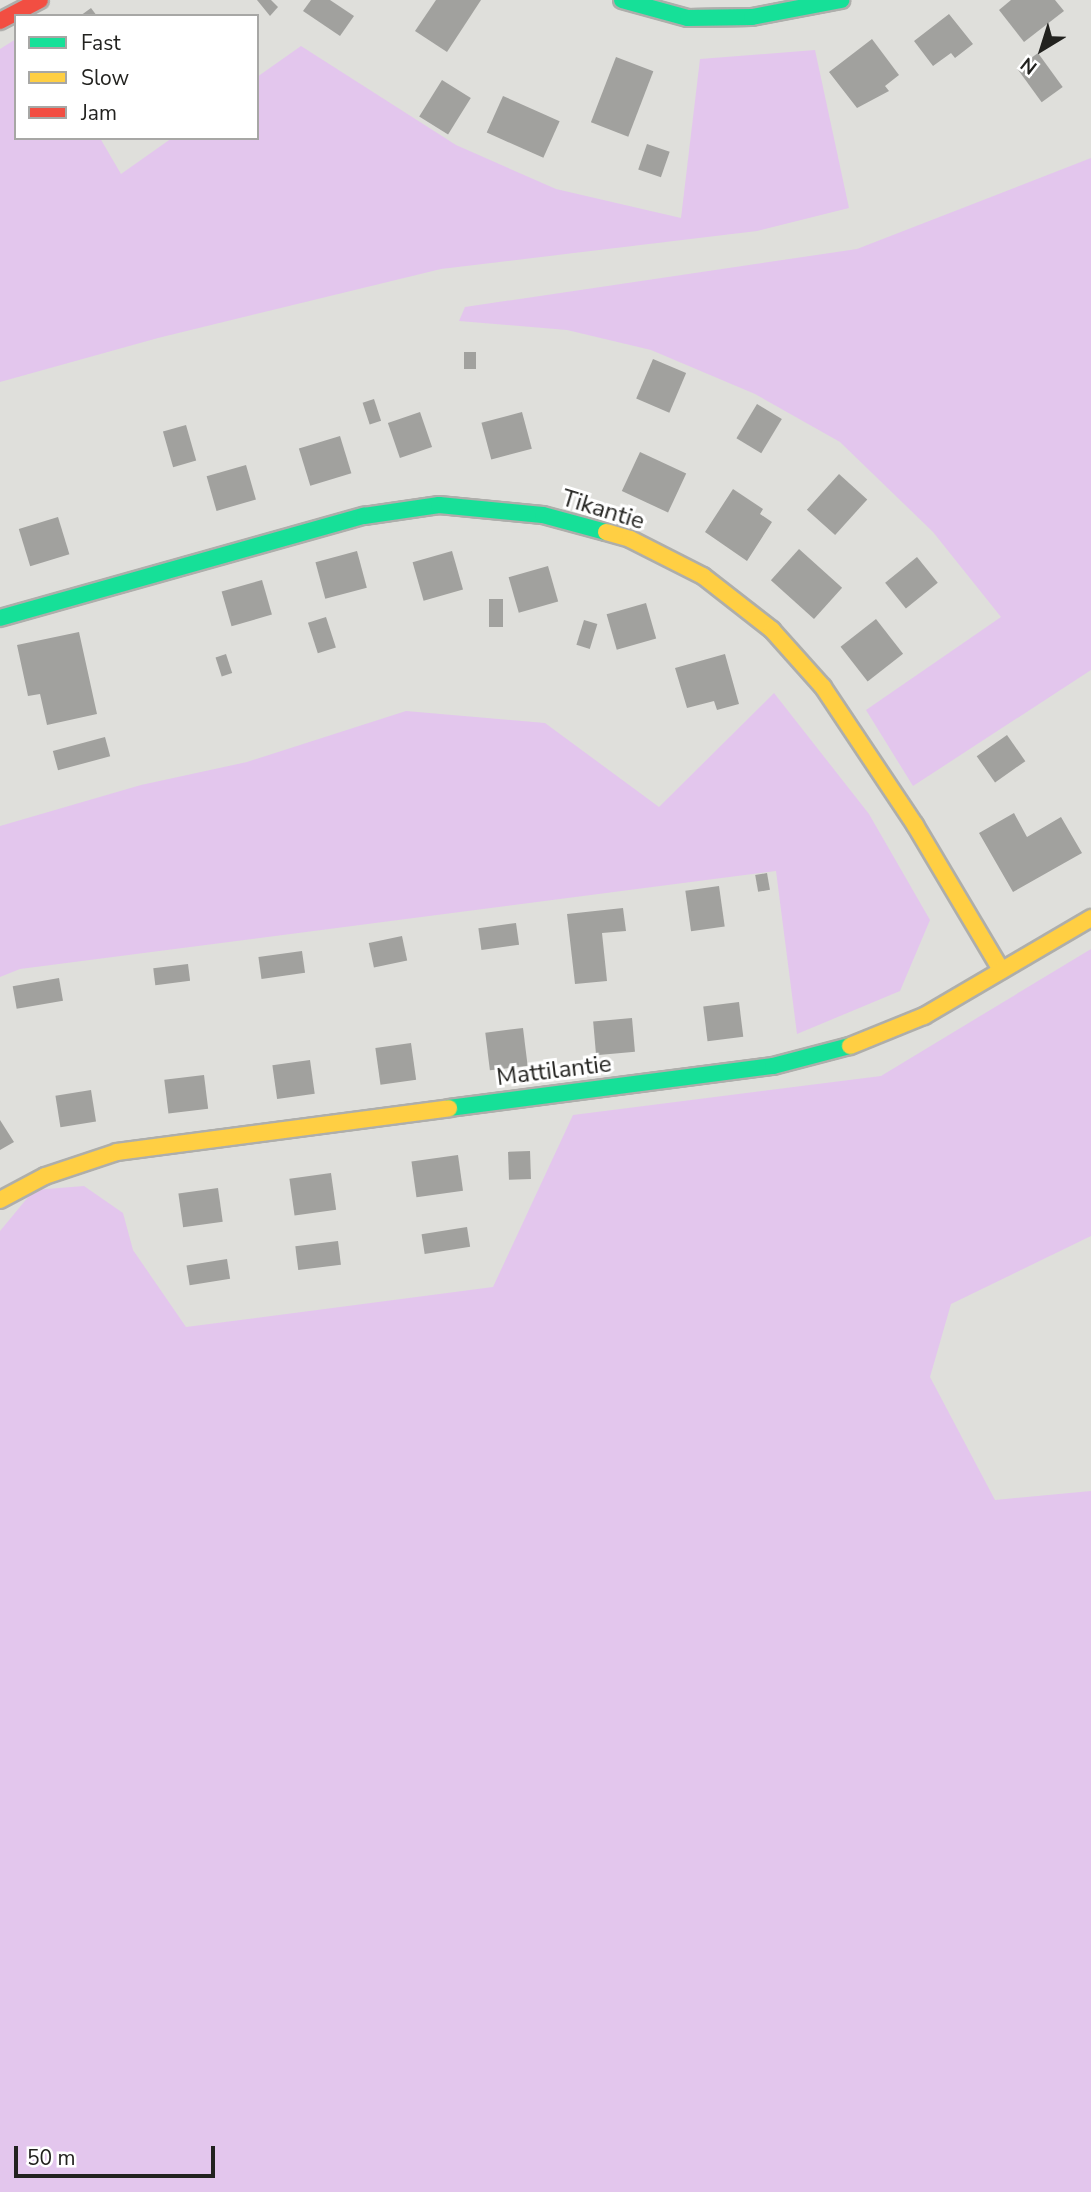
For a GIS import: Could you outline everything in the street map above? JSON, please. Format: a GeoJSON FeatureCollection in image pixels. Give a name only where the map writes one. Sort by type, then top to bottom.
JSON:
{"type":"FeatureCollection","features":[{"type":"Feature","properties":{"kind":"street"},"geometry":{"type":"LineString","coordinates":[[0,21],[40,0]]}},
{"type":"Feature","properties":{"kind":"street"},"geometry":{"type":"LineString","coordinates":[[622,0],[688,18],[751,17],[841,0]]}},
{"type":"Feature","properties":{"kind":"street","name":"Tikantie"},"geometry":{"type":"LineString","coordinates":[[0,618],[364,516],[439,505],[543,515],[630,539],[703,576],[772,630],[823,687],[915,825],[1001,970]]}},
{"type":"Feature","properties":{"kind":"street","name":"Mattilantie"},"geometry":{"type":"LineString","coordinates":[[0,1200],[45,1176],[117,1152],[773,1066],[855,1045],[924,1016],[1091,918]]}},
{"type":"Feature","properties":{"kind":"shaded area"},"geometry":{"type":"Polygon","coordinates":[[[14,40],[14,140],[101,140],[121,174],[169,140],[259,140],[259,76],[301,46],[456,145],[556,189],[681,218],[700,59],[815,50],[849,208],[757,231],[441,269],[158,338],[0,382],[0,49],[14,40]]]}},
{"type":"Feature","properties":{"kind":"shaded area"},"geometry":{"type":"Polygon","coordinates":[[[1091,158],[1091,670],[913,786],[866,710],[1001,617],[933,532],[840,442],[755,394],[651,350],[567,330],[459,321],[465,307],[857,249],[1091,158]]]}},
{"type":"Feature","properties":{"kind":"shaded area"},"geometry":{"type":"Polygon","coordinates":[[[774,693],[869,814],[930,920],[900,991],[797,1034],[776,871],[20,969],[0,977],[0,826],[141,785],[247,762],[406,711],[545,723],[659,807],[774,693]]]}},
{"type":"Feature","properties":{"kind":"shaded area"},"geometry":{"type":"Polygon","coordinates":[[[1091,949],[1091,1236],[951,1304],[930,1377],[995,1500],[1091,1491],[1091,2192],[0,2192],[0,1231],[34,1190],[84,1186],[123,1213],[133,1250],[186,1327],[493,1287],[573,1115],[881,1076],[1091,949]]]}},
{"type":"Feature","properties":{"kind":"building"},"geometry":{"type":"Polygon","coordinates":[[[257,0],[271,0],[278,7],[270,16],[257,0]]]}},
{"type":"Feature","properties":{"kind":"building"},"geometry":{"type":"Polygon","coordinates":[[[311,0],[330,0],[354,16],[340,36],[303,11],[311,0]]]}},
{"type":"Feature","properties":{"kind":"building"},"geometry":{"type":"Polygon","coordinates":[[[436,0],[481,0],[447,52],[415,31],[436,0]]]}},
{"type":"Feature","properties":{"kind":"building"},"geometry":{"type":"Polygon","coordinates":[[[1011,0],[1055,0],[1064,11],[1024,42],[999,10],[1011,0]]]}},
{"type":"Feature","properties":{"kind":"building"},"geometry":{"type":"Polygon","coordinates":[[[91,8],[96,14],[83,14],[91,8]]]}},
{"type":"Feature","properties":{"kind":"building"},"geometry":{"type":"Polygon","coordinates":[[[949,14],[973,44],[955,58],[951,53],[933,66],[914,41],[949,14]]]}},
{"type":"Feature","properties":{"kind":"building"},"geometry":{"type":"Polygon","coordinates":[[[872,39],[899,75],[885,86],[889,91],[857,108],[829,72],[872,39]]]}},
{"type":"Feature","properties":{"kind":"building"},"geometry":{"type":"Polygon","coordinates":[[[1038,53],[1063,87],[1042,102],[1017,68],[1038,53]]]}},
{"type":"Feature","properties":{"kind":"building"},"geometry":{"type":"Polygon","coordinates":[[[616,57],[653,71],[628,137],[591,122],[616,57]]]}},
{"type":"Feature","properties":{"kind":"building"},"geometry":{"type":"Polygon","coordinates":[[[442,80],[471,98],[448,134],[419,116],[442,80]]]}},
{"type":"Feature","properties":{"kind":"building"},"geometry":{"type":"Polygon","coordinates":[[[503,96],[560,121],[543,158],[487,133],[503,96]]]}},
{"type":"Feature","properties":{"kind":"building"},"geometry":{"type":"Polygon","coordinates":[[[647,144],[670,152],[661,177],[638,170],[647,144]]]}},
{"type":"Feature","properties":{"kind":"building"},"geometry":{"type":"Polygon","coordinates":[[[464,352],[476,352],[476,369],[464,369],[464,352]]]}},
{"type":"Feature","properties":{"kind":"building"},"geometry":{"type":"Polygon","coordinates":[[[653,359],[686,373],[669,413],[636,399],[653,359]]]}},
{"type":"Feature","properties":{"kind":"building"},"geometry":{"type":"Polygon","coordinates":[[[374,399],[381,421],[370,425],[363,403],[374,399]]]}},
{"type":"Feature","properties":{"kind":"building"},"geometry":{"type":"Polygon","coordinates":[[[757,404],[782,419],[761,453],[736,438],[757,404]]]}},
{"type":"Feature","properties":{"kind":"building"},"geometry":{"type":"Polygon","coordinates":[[[420,412],[432,447],[400,458],[388,423],[420,412]]]}},
{"type":"Feature","properties":{"kind":"building"},"geometry":{"type":"Polygon","coordinates":[[[522,412],[532,449],[491,460],[481,423],[522,412]]]}},
{"type":"Feature","properties":{"kind":"building"},"geometry":{"type":"Polygon","coordinates":[[[186,425],[196,461],[173,467],[163,432],[186,425]]]}},
{"type":"Feature","properties":{"kind":"building"},"geometry":{"type":"Polygon","coordinates":[[[340,436],[351,473],[310,486],[299,449],[340,436]]]}},
{"type":"Feature","properties":{"kind":"building"},"geometry":{"type":"Polygon","coordinates":[[[640,452],[686,474],[668,513],[622,491],[640,452]]]}},
{"type":"Feature","properties":{"kind":"building"},"geometry":{"type":"Polygon","coordinates":[[[246,465],[256,500],[217,511],[207,476],[246,465]]]}},
{"type":"Feature","properties":{"kind":"building"},"geometry":{"type":"Polygon","coordinates":[[[839,474],[867,499],[835,535],[807,510],[839,474]]]}},
{"type":"Feature","properties":{"kind":"building"},"geometry":{"type":"Polygon","coordinates":[[[733,489],[763,509],[760,514],[772,522],[747,561],[705,532],[733,489]]]}},
{"type":"Feature","properties":{"kind":"building"},"geometry":{"type":"Polygon","coordinates":[[[58,517],[69,554],[30,566],[19,529],[58,517]]]}},
{"type":"Feature","properties":{"kind":"building"},"geometry":{"type":"Polygon","coordinates":[[[799,549],[842,588],[814,619],[771,580],[799,549]]]}},
{"type":"Feature","properties":{"kind":"building"},"geometry":{"type":"Polygon","coordinates":[[[357,551],[367,588],[325,599],[315,562],[357,551]]]}},
{"type":"Feature","properties":{"kind":"building"},"geometry":{"type":"Polygon","coordinates":[[[452,551],[463,589],[424,601],[413,562],[452,551]]]}},
{"type":"Feature","properties":{"kind":"building"},"geometry":{"type":"Polygon","coordinates":[[[917,557],[938,583],[906,608],[885,583],[917,557]]]}},
{"type":"Feature","properties":{"kind":"building"},"geometry":{"type":"Polygon","coordinates":[[[548,566],[558,602],[519,613],[509,577],[548,566]]]}},
{"type":"Feature","properties":{"kind":"building"},"geometry":{"type":"Polygon","coordinates":[[[262,580],[272,615],[232,626],[222,592],[262,580]]]}},
{"type":"Feature","properties":{"kind":"building"},"geometry":{"type":"Polygon","coordinates":[[[489,599],[503,599],[503,627],[489,627],[489,599]]]}},
{"type":"Feature","properties":{"kind":"building"},"geometry":{"type":"Polygon","coordinates":[[[646,603],[656,639],[617,650],[607,614],[646,603]]]}},
{"type":"Feature","properties":{"kind":"building"},"geometry":{"type":"Polygon","coordinates":[[[326,617],[336,647],[318,653],[308,623],[326,617]]]}},
{"type":"Feature","properties":{"kind":"building"},"geometry":{"type":"Polygon","coordinates":[[[876,619],[903,654],[868,681],[841,647],[876,619]]]}},
{"type":"Feature","properties":{"kind":"building"},"geometry":{"type":"Polygon","coordinates":[[[584,620],[597,624],[590,649],[576,645],[584,620]]]}},
{"type":"Feature","properties":{"kind":"building"},"geometry":{"type":"Polygon","coordinates":[[[79,632],[97,714],[47,725],[40,694],[28,696],[17,645],[79,632]]]}},
{"type":"Feature","properties":{"kind":"building"},"geometry":{"type":"Polygon","coordinates":[[[226,654],[232,673],[222,676],[216,657],[226,654]]]}},
{"type":"Feature","properties":{"kind":"building"},"geometry":{"type":"Polygon","coordinates":[[[725,654],[739,704],[717,710],[714,701],[687,708],[675,668],[725,654]]]}},
{"type":"Feature","properties":{"kind":"building"},"geometry":{"type":"Polygon","coordinates":[[[1007,735],[1025,761],[995,782],[977,756],[1007,735]]]}},
{"type":"Feature","properties":{"kind":"building"},"geometry":{"type":"Polygon","coordinates":[[[105,737],[110,756],[58,770],[53,751],[105,737]]]}},
{"type":"Feature","properties":{"kind":"building"},"geometry":{"type":"Polygon","coordinates":[[[1014,813],[1027,837],[1061,817],[1082,853],[1013,892],[979,833],[1014,813]]]}},
{"type":"Feature","properties":{"kind":"building"},"geometry":{"type":"Polygon","coordinates":[[[767,873],[770,890],[758,892],[755,875],[767,873]]]}},
{"type":"Feature","properties":{"kind":"building"},"geometry":{"type":"Polygon","coordinates":[[[719,886],[725,927],[691,931],[685,891],[719,886]]]}},
{"type":"Feature","properties":{"kind":"building"},"geometry":{"type":"Polygon","coordinates":[[[623,908],[626,931],[602,933],[607,981],[575,984],[567,914],[623,908]]]}},
{"type":"Feature","properties":{"kind":"building"},"geometry":{"type":"Polygon","coordinates":[[[516,923],[519,945],[481,950],[478,928],[516,923]]]}},
{"type":"Feature","properties":{"kind":"building"},"geometry":{"type":"Polygon","coordinates":[[[402,936],[407,960],[374,968],[369,943],[402,936]]]}},
{"type":"Feature","properties":{"kind":"building"},"geometry":{"type":"Polygon","coordinates":[[[302,951],[305,973],[261,979],[258,957],[302,951]]]}},
{"type":"Feature","properties":{"kind":"building"},"geometry":{"type":"Polygon","coordinates":[[[188,964],[190,981],[155,985],[153,968],[188,964]]]}},
{"type":"Feature","properties":{"kind":"building"},"geometry":{"type":"Polygon","coordinates":[[[59,978],[63,1001],[17,1009],[13,986],[59,978]]]}},
{"type":"Feature","properties":{"kind":"building"},"geometry":{"type":"Polygon","coordinates":[[[739,1002],[743,1037],[708,1041],[703,1006],[739,1002]]]}},
{"type":"Feature","properties":{"kind":"building"},"geometry":{"type":"Polygon","coordinates":[[[632,1018],[635,1052],[596,1055],[593,1021],[632,1018]]]}},
{"type":"Feature","properties":{"kind":"building"},"geometry":{"type":"Polygon","coordinates":[[[523,1028],[528,1066],[490,1070],[485,1033],[523,1028]]]}},
{"type":"Feature","properties":{"kind":"building"},"geometry":{"type":"Polygon","coordinates":[[[411,1043],[416,1080],[380,1085],[375,1048],[411,1043]]]}},
{"type":"Feature","properties":{"kind":"building"},"geometry":{"type":"Polygon","coordinates":[[[310,1060],[315,1094],[277,1099],[272,1065],[310,1060]]]}},
{"type":"Feature","properties":{"kind":"building"},"geometry":{"type":"Polygon","coordinates":[[[204,1075],[208,1109],[168,1114],[164,1080],[204,1075]]]}},
{"type":"Feature","properties":{"kind":"building"},"geometry":{"type":"Polygon","coordinates":[[[91,1090],[96,1122],[60,1127],[55,1096],[91,1090]]]}},
{"type":"Feature","properties":{"kind":"building"},"geometry":{"type":"Polygon","coordinates":[[[0,1120],[14,1142],[0,1150],[0,1120]]]}},
{"type":"Feature","properties":{"kind":"building"},"geometry":{"type":"Polygon","coordinates":[[[530,1151],[531,1179],[509,1180],[508,1152],[530,1151]]]}},
{"type":"Feature","properties":{"kind":"building"},"geometry":{"type":"Polygon","coordinates":[[[458,1155],[463,1191],[416,1197],[411,1162],[458,1155]]]}},
{"type":"Feature","properties":{"kind":"building"},"geometry":{"type":"Polygon","coordinates":[[[331,1173],[336,1210],[295,1215],[289,1179],[331,1173]]]}},
{"type":"Feature","properties":{"kind":"building"},"geometry":{"type":"Polygon","coordinates":[[[218,1188],[223,1222],[183,1227],[178,1194],[218,1188]]]}},
{"type":"Feature","properties":{"kind":"building"},"geometry":{"type":"Polygon","coordinates":[[[467,1227],[470,1247],[425,1254],[422,1234],[467,1227]]]}},
{"type":"Feature","properties":{"kind":"building"},"geometry":{"type":"Polygon","coordinates":[[[338,1241],[341,1265],[298,1270],[295,1246],[338,1241]]]}},
{"type":"Feature","properties":{"kind":"building"},"geometry":{"type":"Polygon","coordinates":[[[227,1259],[230,1279],[190,1285],[187,1265],[227,1259]]]}},
{"type":"Feature","properties":{"kind":"traffic: fast"},"geometry":{"type":"LineString","coordinates":[[622,0],[688,18],[752,17],[841,0]]}},
{"type":"Feature","properties":{"kind":"traffic: fast"},"geometry":{"type":"LineString","coordinates":[[0,618],[364,516],[439,505],[543,515],[606,532]]}},
{"type":"Feature","properties":{"kind":"traffic: fast"},"geometry":{"type":"LineString","coordinates":[[449,1108],[773,1066],[850,1046]]}},
{"type":"Feature","properties":{"kind":"traffic: slow"},"geometry":{"type":"LineString","coordinates":[[606,532],[630,539],[703,576],[772,630],[823,687],[915,825],[1001,970]]}},
{"type":"Feature","properties":{"kind":"traffic: slow"},"geometry":{"type":"LineString","coordinates":[[850,1046],[924,1016],[1091,918]]}},
{"type":"Feature","properties":{"kind":"traffic: slow"},"geometry":{"type":"LineString","coordinates":[[0,1200],[45,1176],[117,1152],[449,1108]]}},
{"type":"Feature","properties":{"kind":"traffic: jam"},"geometry":{"type":"LineString","coordinates":[[0,21],[40,0]]}}]}
